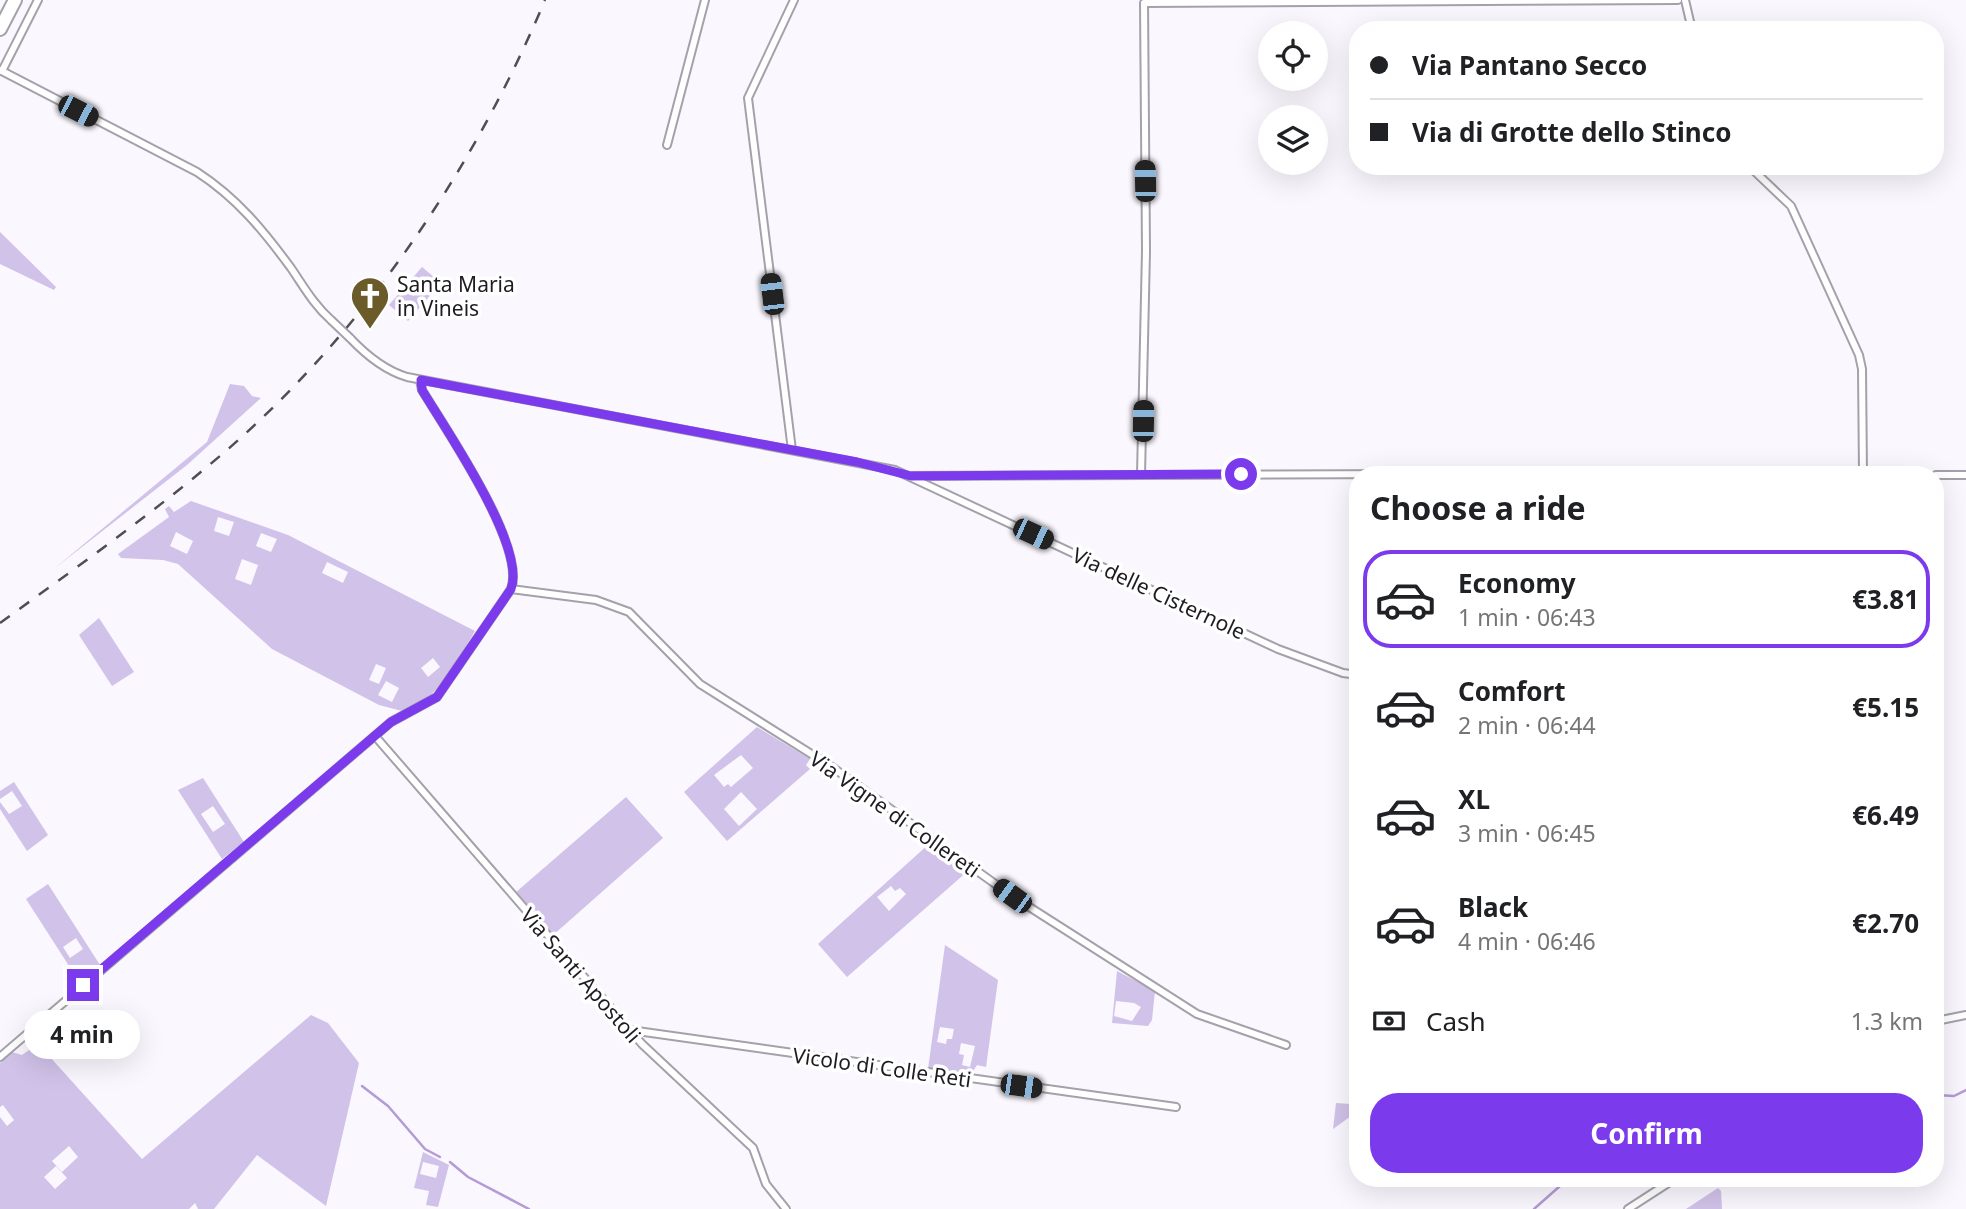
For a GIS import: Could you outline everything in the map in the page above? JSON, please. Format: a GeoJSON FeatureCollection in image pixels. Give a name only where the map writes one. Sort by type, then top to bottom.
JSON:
{"type":"FeatureCollection","features":[{"type":"Feature","properties":{"kind":"highway"},"geometry":{"type":"LineString","coordinates":[[0,29],[15,0]]}},
{"type":"Feature","properties":{"kind":"street"},"geometry":{"type":"LineString","coordinates":[[1,70],[38,0]]}},
{"type":"Feature","properties":{"kind":"street"},"geometry":{"type":"LineString","coordinates":[[667,145],[705,0]]}},
{"type":"Feature","properties":{"kind":"street"},"geometry":{"type":"LineString","coordinates":[[792,450],[748,98],[794,0]]}},
{"type":"Feature","properties":{"kind":"street"},"geometry":{"type":"LineString","coordinates":[[1141,475],[1146,251],[1144,3],[1678,0]]}},
{"type":"Feature","properties":{"kind":"street"},"geometry":{"type":"LineString","coordinates":[[1685,0],[1690,21]]}},
{"type":"Feature","properties":{"kind":"street","name":"Via delle Cisternole"},"geometry":{"type":"LineString","coordinates":[[1,70],[197,172],[227,192],[261,226],[317,307],[371,358],[393,372],[421,380],[895,470],[1278,649],[1349,674]]}},
{"type":"Feature","properties":{"kind":"street"},"geometry":{"type":"LineString","coordinates":[[1758,175],[1791,206],[1859,355],[1862,369],[1863,466]]}},
{"type":"Feature","properties":{"kind":"street"},"geometry":{"type":"LineString","coordinates":[[0,1057],[391,722],[437,697],[511,589],[512,571],[489,498],[422,390],[421,380]]}},
{"type":"Feature","properties":{"kind":"street"},"geometry":{"type":"LineString","coordinates":[[911,476],[1349,474]]}},
{"type":"Feature","properties":{"kind":"street"},"geometry":{"type":"LineString","coordinates":[[1944,475],[1966,475]]}},
{"type":"Feature","properties":{"kind":"street","name":"Via Vigne di Collereti"},"geometry":{"type":"LineString","coordinates":[[511,589],[596,600],[629,612],[700,684],[832,768],[1012,896],[1197,1014],[1286,1045]]}},
{"type":"Feature","properties":{"kind":"street","name":"Via Santi Apostoli"},"geometry":{"type":"LineString","coordinates":[[375,736],[630,1030],[753,1147],[766,1184],[786,1209]]}},
{"type":"Feature","properties":{"kind":"street"},"geometry":{"type":"LineString","coordinates":[[1944,1019],[1966,1015]]}},
{"type":"Feature","properties":{"kind":"street","name":"Vicolo di Colle Reti"},"geometry":{"type":"LineString","coordinates":[[630,1030],[1176,1107]]}},
{"type":"Feature","properties":{"kind":"street"},"geometry":{"type":"LineString","coordinates":[[1628,1209],[1662,1187]]}},
{"type":"Feature","properties":{"kind":"shaded area"},"geometry":{"type":"Polygon","coordinates":[[[0,232],[56,287],[54,290],[0,264],[0,232]]]}},
{"type":"Feature","properties":{"kind":"shaded area"},"geometry":{"type":"Polygon","coordinates":[[[422,267],[441,283],[408,321],[389,305],[422,267]]]}},
{"type":"Feature","properties":{"kind":"shaded area"},"geometry":{"type":"Polygon","coordinates":[[[230,384],[244,386],[252,396],[261,398],[187,465],[55,568],[207,442],[230,384]]]}},
{"type":"Feature","properties":{"kind":"shaded area"},"geometry":{"type":"Polygon","coordinates":[[[191,501],[288,535],[475,631],[445,679],[426,699],[402,711],[379,705],[272,649],[178,564],[163,560],[121,558],[118,554],[169,517],[165,509],[169,506],[174,512],[191,501]],[[218,517],[214,531],[229,536],[234,522],[218,517]],[[176,532],[170,546],[187,554],[193,541],[176,532]],[[261,533],[256,546],[271,552],[277,539],[261,533]],[[242,559],[235,579],[251,585],[258,565],[242,559]],[[327,562],[322,573],[343,583],[348,572],[327,562]],[[433,658],[421,668],[428,677],[440,667],[433,658]],[[376,664],[369,680],[379,684],[386,668],[376,664]],[[386,681],[378,695],[392,702],[399,688],[386,681]]]}},
{"type":"Feature","properties":{"kind":"shaded area"},"geometry":{"type":"Polygon","coordinates":[[[99,618],[134,672],[112,686],[79,635],[99,618]]]}},
{"type":"Feature","properties":{"kind":"shaded area"},"geometry":{"type":"Polygon","coordinates":[[[757,727],[810,759],[806,765],[810,769],[727,841],[684,792],[757,727]],[[741,755],[714,775],[724,787],[728,784],[731,787],[753,768],[741,755]],[[741,792],[724,809],[739,826],[757,809],[741,792]]]}},
{"type":"Feature","properties":{"kind":"shaded area"},"geometry":{"type":"Polygon","coordinates":[[[203,778],[244,842],[222,859],[178,790],[203,778]],[[213,806],[201,814],[213,832],[225,824],[213,806]]]}},
{"type":"Feature","properties":{"kind":"shaded area"},"geometry":{"type":"Polygon","coordinates":[[[14,782],[48,835],[27,851],[0,809],[0,802],[9,814],[22,806],[12,791],[0,799],[0,791],[14,782]]]}},
{"type":"Feature","properties":{"kind":"shaded area"},"geometry":{"type":"Polygon","coordinates":[[[626,797],[663,838],[552,936],[535,918],[538,914],[535,910],[530,912],[515,893],[626,797]]]}},
{"type":"Feature","properties":{"kind":"shaded area"},"geometry":{"type":"Polygon","coordinates":[[[930,843],[969,870],[847,977],[818,944],[930,843]],[[891,886],[877,897],[889,911],[906,894],[900,888],[895,891],[891,886]]]}},
{"type":"Feature","properties":{"kind":"shaded area"},"geometry":{"type":"Polygon","coordinates":[[[48,884],[100,965],[80,983],[26,899],[48,884]],[[76,938],[63,947],[70,958],[83,949],[76,938]]]}},
{"type":"Feature","properties":{"kind":"shaded area"},"geometry":{"type":"Polygon","coordinates":[[[945,945],[998,980],[986,1067],[977,1065],[971,1074],[928,1069],[945,945]],[[940,1027],[937,1042],[946,1044],[947,1039],[952,1039],[954,1029],[940,1027]],[[961,1043],[959,1054],[964,1055],[962,1065],[970,1067],[975,1046],[961,1043]]]}},
{"type":"Feature","properties":{"kind":"shaded area"},"geometry":{"type":"Polygon","coordinates":[[[1117,971],[1155,991],[1152,1020],[1148,1026],[1112,1023],[1117,971]],[[1116,1001],[1114,1016],[1132,1021],[1141,1007],[1134,1003],[1116,1001]]]}},
{"type":"Feature","properties":{"kind":"shaded area"},"geometry":{"type":"Polygon","coordinates":[[[311,1015],[328,1023],[359,1063],[326,1206],[257,1155],[214,1209],[198,1209],[195,1203],[189,1209],[0,1209],[0,1117],[7,1126],[14,1120],[3,1105],[0,1107],[0,1063],[12,1052],[22,1055],[29,1050],[25,1040],[31,1036],[142,1159],[311,1015]],[[69,1146],[52,1161],[62,1172],[78,1157],[69,1146]],[[56,1166],[44,1177],[55,1189],[67,1178],[56,1166]]]}},
{"type":"Feature","properties":{"kind":"shaded area"},"geometry":{"type":"Polygon","coordinates":[[[1336,1103],[1349,1104],[1349,1117],[1333,1129],[1336,1103]]]}},
{"type":"Feature","properties":{"kind":"shaded area"},"geometry":{"type":"Polygon","coordinates":[[[423,1152],[449,1165],[438,1207],[426,1205],[429,1191],[414,1188],[423,1152]],[[423,1162],[420,1174],[436,1178],[439,1166],[423,1162]]]}},
{"type":"Feature","properties":{"kind":"shaded area"},"geometry":{"type":"Polygon","coordinates":[[[1718,1188],[1721,1191],[1722,1209],[1686,1209],[1718,1188]]]}},
{"type":"Feature","properties":{"kind":"waterway"},"geometry":{"type":"LineString","coordinates":[[362,1086],[388,1106],[425,1149],[440,1157]]}},
{"type":"Feature","properties":{"kind":"waterway"},"geometry":{"type":"LineString","coordinates":[[1944,1095],[1954,1096],[1966,1090]]}},
{"type":"Feature","properties":{"kind":"waterway"},"geometry":{"type":"LineString","coordinates":[[450,1162],[468,1177],[529,1209]]}},
{"type":"Feature","properties":{"kind":"waterway"},"geometry":{"type":"LineString","coordinates":[[1534,1209],[1559,1187]]}},
{"type":"Feature","properties":{"kind":"railway"},"geometry":{"type":"LineString","coordinates":[[0,623],[200,473],[278,403],[325,352],[370,299],[450,185],[517,63],[545,0]]}},
{"type":"Feature","properties":{"kind":"place","name":"Santa Maria in Vineis"},"geometry":{"type":"Point","coordinates":[370,330]}},
{"type":"Feature","properties":{"kind":"route"},"geometry":{"type":"LineString","coordinates":[[83,985],[391,722],[437,697],[511,589],[512,571],[489,498],[422,390],[421,380],[857,462],[911,476],[1241,474]]}}]}
